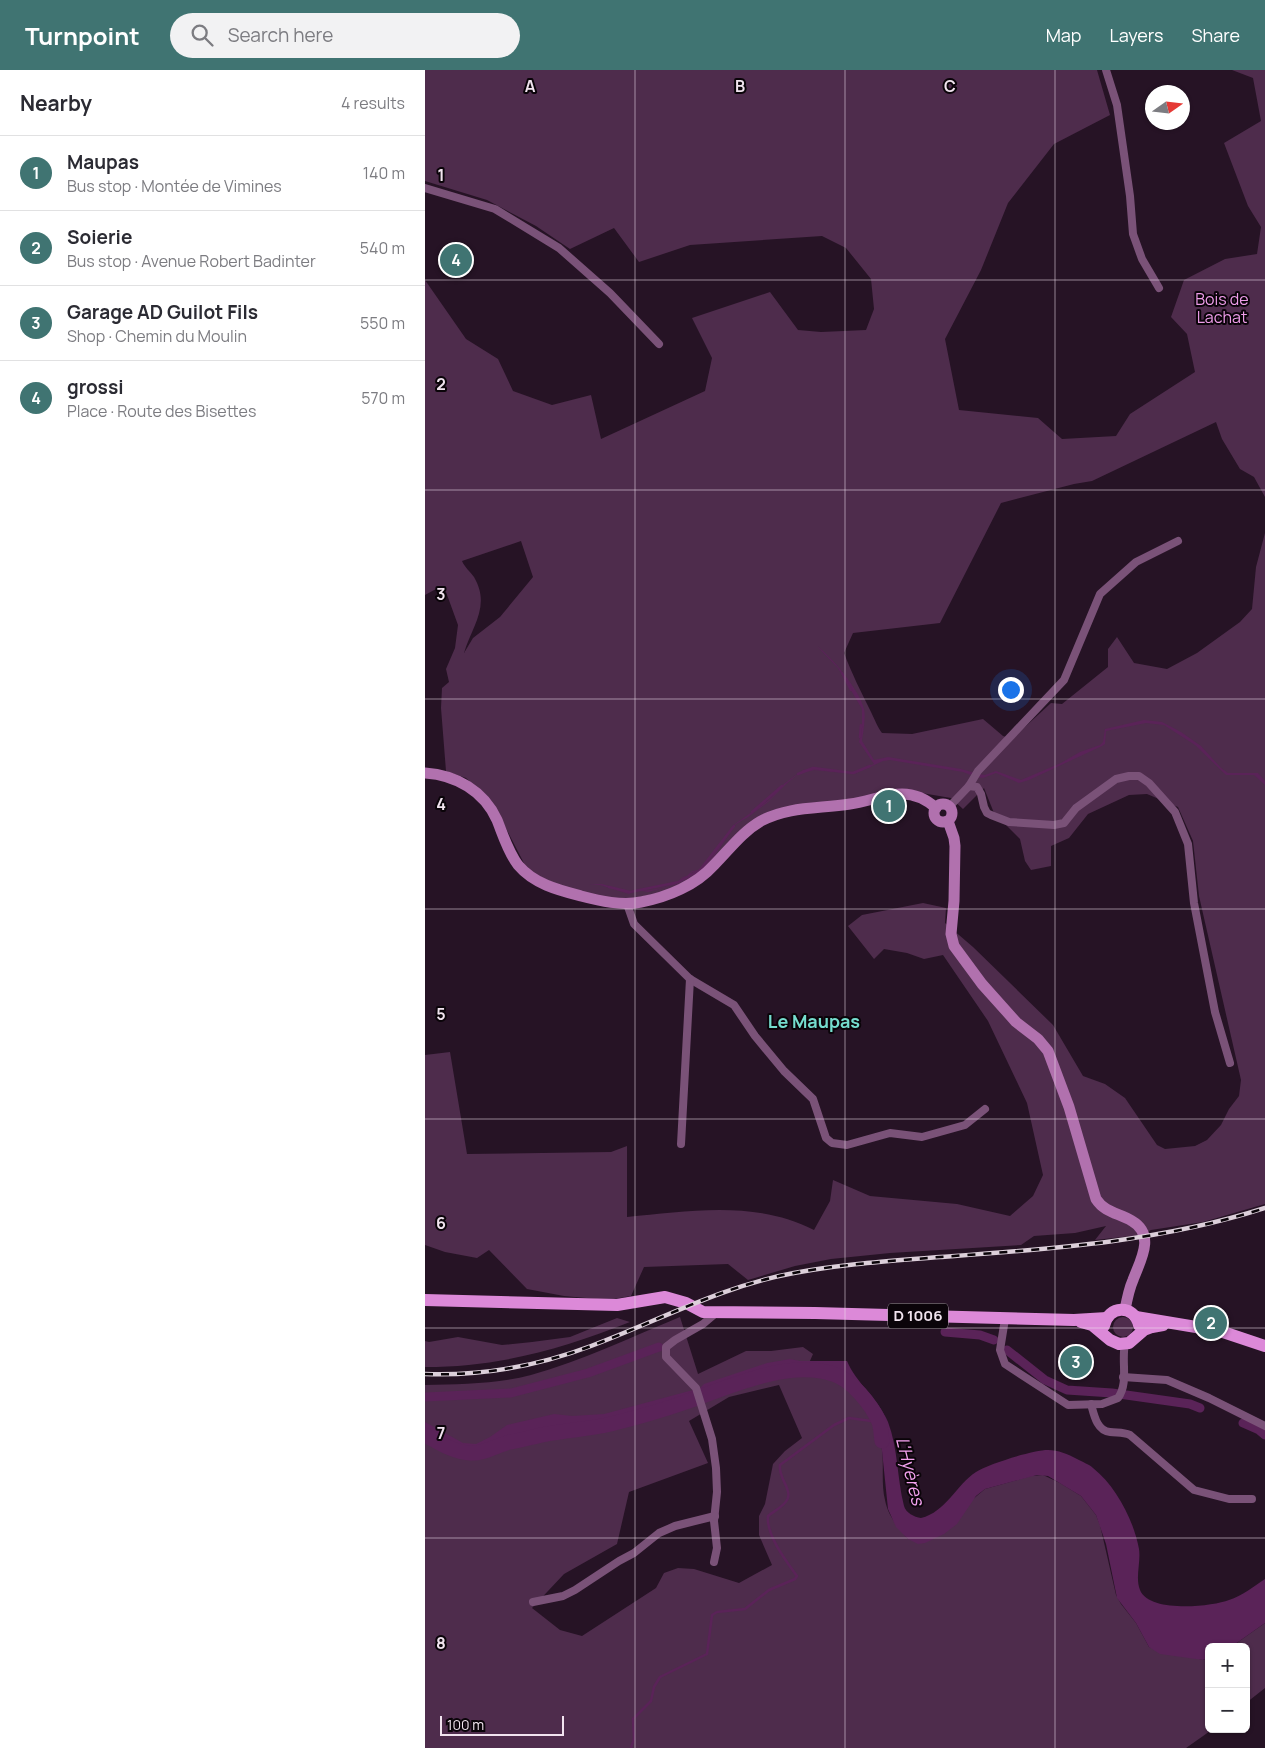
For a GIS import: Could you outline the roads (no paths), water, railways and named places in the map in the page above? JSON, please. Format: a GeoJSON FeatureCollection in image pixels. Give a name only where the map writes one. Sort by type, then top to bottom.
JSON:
{"type":"FeatureCollection","features":[{"type":"Feature","properties":{"kind":"main road","name":"D 1006"},"geometry":{"type":"LineString","coordinates":[[425,1300],[622,1304],[665,1297],[686,1303],[703,1312],[722,1313],[815,1313],[1074,1320],[1107,1318]]}},
{"type":"Feature","properties":{"kind":"main road"},"geometry":{"type":"LineString","coordinates":[[1175,1323],[1152,1327],[1125,1344],[1114,1343],[1107,1336],[1104,1327],[1107,1318],[1115,1311],[1125,1310],[1136,1317],[1175,1323],[1220,1331],[1265,1346]]}},
{"type":"Feature","properties":{"kind":"main road"},"geometry":{"type":"LineString","coordinates":[[1136,1317],[1139,1326],[1137,1336]]}},
{"type":"Feature","properties":{"kind":"main road","name":"D 1006"},"geometry":{"type":"LineString","coordinates":[[1074,1320],[1092,1325],[1107,1336]]}},
{"type":"Feature","properties":{"kind":"street"},"geometry":{"type":"LineString","coordinates":[[1106,70],[1117,105],[1129,187],[1133,234],[1142,259],[1159,288]]}},
{"type":"Feature","properties":{"kind":"street"},"geometry":{"type":"LineString","coordinates":[[425,188],[495,209],[559,248],[610,293],[659,344]]}},
{"type":"Feature","properties":{"kind":"street"},"geometry":{"type":"LineString","coordinates":[[949,807],[978,771],[1064,680],[1100,594],[1136,562],[1178,541]]}},
{"type":"Feature","properties":{"kind":"street"},"geometry":{"type":"LineString","coordinates":[[425,773],[451,777],[468,786],[480,796],[495,818],[505,842],[518,864],[538,882],[553,889],[595,900],[627,904],[652,900],[683,888],[707,872],[751,828],[761,821],[790,811],[849,804],[901,794],[921,797],[936,808]]}},
{"type":"Feature","properties":{"kind":"street"},"geometry":{"type":"LineString","coordinates":[[971,782],[981,794],[987,813],[1009,822],[1054,825],[1064,823],[1076,808],[1115,779],[1139,776],[1149,783],[1175,812],[1188,844],[1194,903],[1215,1012],[1230,1063]]}},
{"type":"Feature","properties":{"kind":"street"},"geometry":{"type":"LineString","coordinates":[[948,821],[941,822],[936,820],[934,814],[936,808],[942,804],[949,807],[952,814],[948,821],[955,846],[951,934],[953,946],[981,984],[1016,1022],[1038,1039],[1048,1051],[1069,1107],[1096,1199],[1104,1208],[1137,1224],[1142,1233],[1144,1243],[1143,1255],[1133,1280],[1125,1310]]}},
{"type":"Feature","properties":{"kind":"street"},"geometry":{"type":"LineString","coordinates":[[627,904],[634,924],[691,979],[734,1005],[755,1036],[784,1071],[813,1099],[826,1138],[832,1143],[847,1145],[890,1133],[921,1137],[965,1125],[985,1109]]}},
{"type":"Feature","properties":{"kind":"street"},"geometry":{"type":"LineString","coordinates":[[681,1144],[691,979]]}},
{"type":"Feature","properties":{"kind":"street"},"geometry":{"type":"LineString","coordinates":[[715,1562],[717,1548],[715,1516],[717,1492],[712,1439],[695,1388],[666,1357],[667,1348],[675,1340],[722,1313]]}},
{"type":"Feature","properties":{"kind":"street"},"geometry":{"type":"LineString","coordinates":[[1005,1319],[1000,1350],[1005,1364],[1068,1405],[1110,1402],[1121,1391],[1125,1344]]}},
{"type":"Feature","properties":{"kind":"street"},"geometry":{"type":"LineString","coordinates":[[1123,1377],[1167,1380],[1209,1398],[1265,1426]]}},
{"type":"Feature","properties":{"kind":"street"},"geometry":{"type":"LineString","coordinates":[[1091,1404],[1095,1420],[1102,1430],[1110,1432],[1121,1431],[1130,1434],[1194,1490],[1229,1499],[1252,1499]]}},
{"type":"Feature","properties":{"kind":"street"},"geometry":{"type":"LineString","coordinates":[[533,1602],[563,1596],[575,1590],[634,1553],[659,1533],[675,1526],[715,1516]]}},
{"type":"Feature","properties":{"kind":"waterway"},"geometry":{"type":"LineString","coordinates":[[842,673],[851,690]]}},
{"type":"Feature","properties":{"kind":"waterway"},"geometry":{"type":"LineString","coordinates":[[860,737],[861,725]]}},
{"type":"Feature","properties":{"kind":"waterway"},"geometry":{"type":"LineString","coordinates":[[798,774],[813,768],[853,773],[870,766]]}},
{"type":"Feature","properties":{"kind":"waterway"},"geometry":{"type":"LineString","coordinates":[[752,812],[782,786]]}},
{"type":"Feature","properties":{"kind":"waterway"},"geometry":{"type":"LineString","coordinates":[[609,887],[630,892],[679,882],[700,870],[734,826]]}},
{"type":"Feature","properties":{"kind":"waterway"},"geometry":{"type":"LineString","coordinates":[[945,1332],[980,1335],[994,1340]]}},
{"type":"Feature","properties":{"kind":"waterway"},"geometry":{"type":"LineString","coordinates":[[425,1397],[511,1393],[588,1373],[659,1347]]}},
{"type":"Feature","properties":{"kind":"waterway"},"geometry":{"type":"LineString","coordinates":[[1007,1350],[1045,1380],[1067,1390],[1112,1393],[1190,1404],[1200,1408]]}},
{"type":"Feature","properties":{"kind":"waterway","name":"L'Hyères"},"geometry":{"type":"LineString","coordinates":[[425,1435],[458,1451],[475,1453],[505,1443],[603,1426],[629,1419],[674,1406],[757,1377],[796,1370],[815,1370],[840,1377],[854,1387],[871,1408],[879,1422],[882,1441]]}},
{"type":"Feature","properties":{"kind":"waterway"},"geometry":{"type":"LineString","coordinates":[[631,1748],[634,1739],[633,1719],[651,1701],[654,1687],[660,1677],[707,1654],[712,1615],[717,1612],[745,1609],[769,1590],[795,1579],[797,1576],[773,1539],[768,1523],[768,1516],[783,1505],[788,1496],[787,1488],[781,1475],[780,1465],[834,1425],[849,1418],[879,1422]]}},
{"type":"Feature","properties":{"kind":"waterway"},"geometry":{"type":"LineString","coordinates":[[1243,1423],[1259,1430],[1265,1435]]}},
{"type":"Feature","properties":{"kind":"railway"},"geometry":{"type":"LineString","coordinates":[[425,1374],[488,1371],[551,1359],[591,1346],[741,1286],[794,1273],[867,1263],[1022,1251],[1104,1242],[1185,1229],[1265,1208]]}},
{"type":"Feature","properties":{"kind":"place","name":"grossi"},"geometry":{"type":"Point","coordinates":[456,260]}},
{"type":"Feature","properties":{"kind":"place","name":"Maupas"},"geometry":{"type":"Point","coordinates":[889,806]}},
{"type":"Feature","properties":{"kind":"place","name":"Soierie"},"geometry":{"type":"Point","coordinates":[1211,1323]}},
{"type":"Feature","properties":{"kind":"place","name":"Garage AD Guilot Fils"},"geometry":{"type":"Point","coordinates":[1076,1362]}},
{"type":"Feature","properties":{"kind":"district","name":"Le Maupas"},"geometry":{"type":"Point","coordinates":[814,1022]}},
{"type":"Feature","properties":{"kind":"park label","name":"Bois de Lachat"},"geometry":{"type":"Point","coordinates":[1222,308]}}]}
